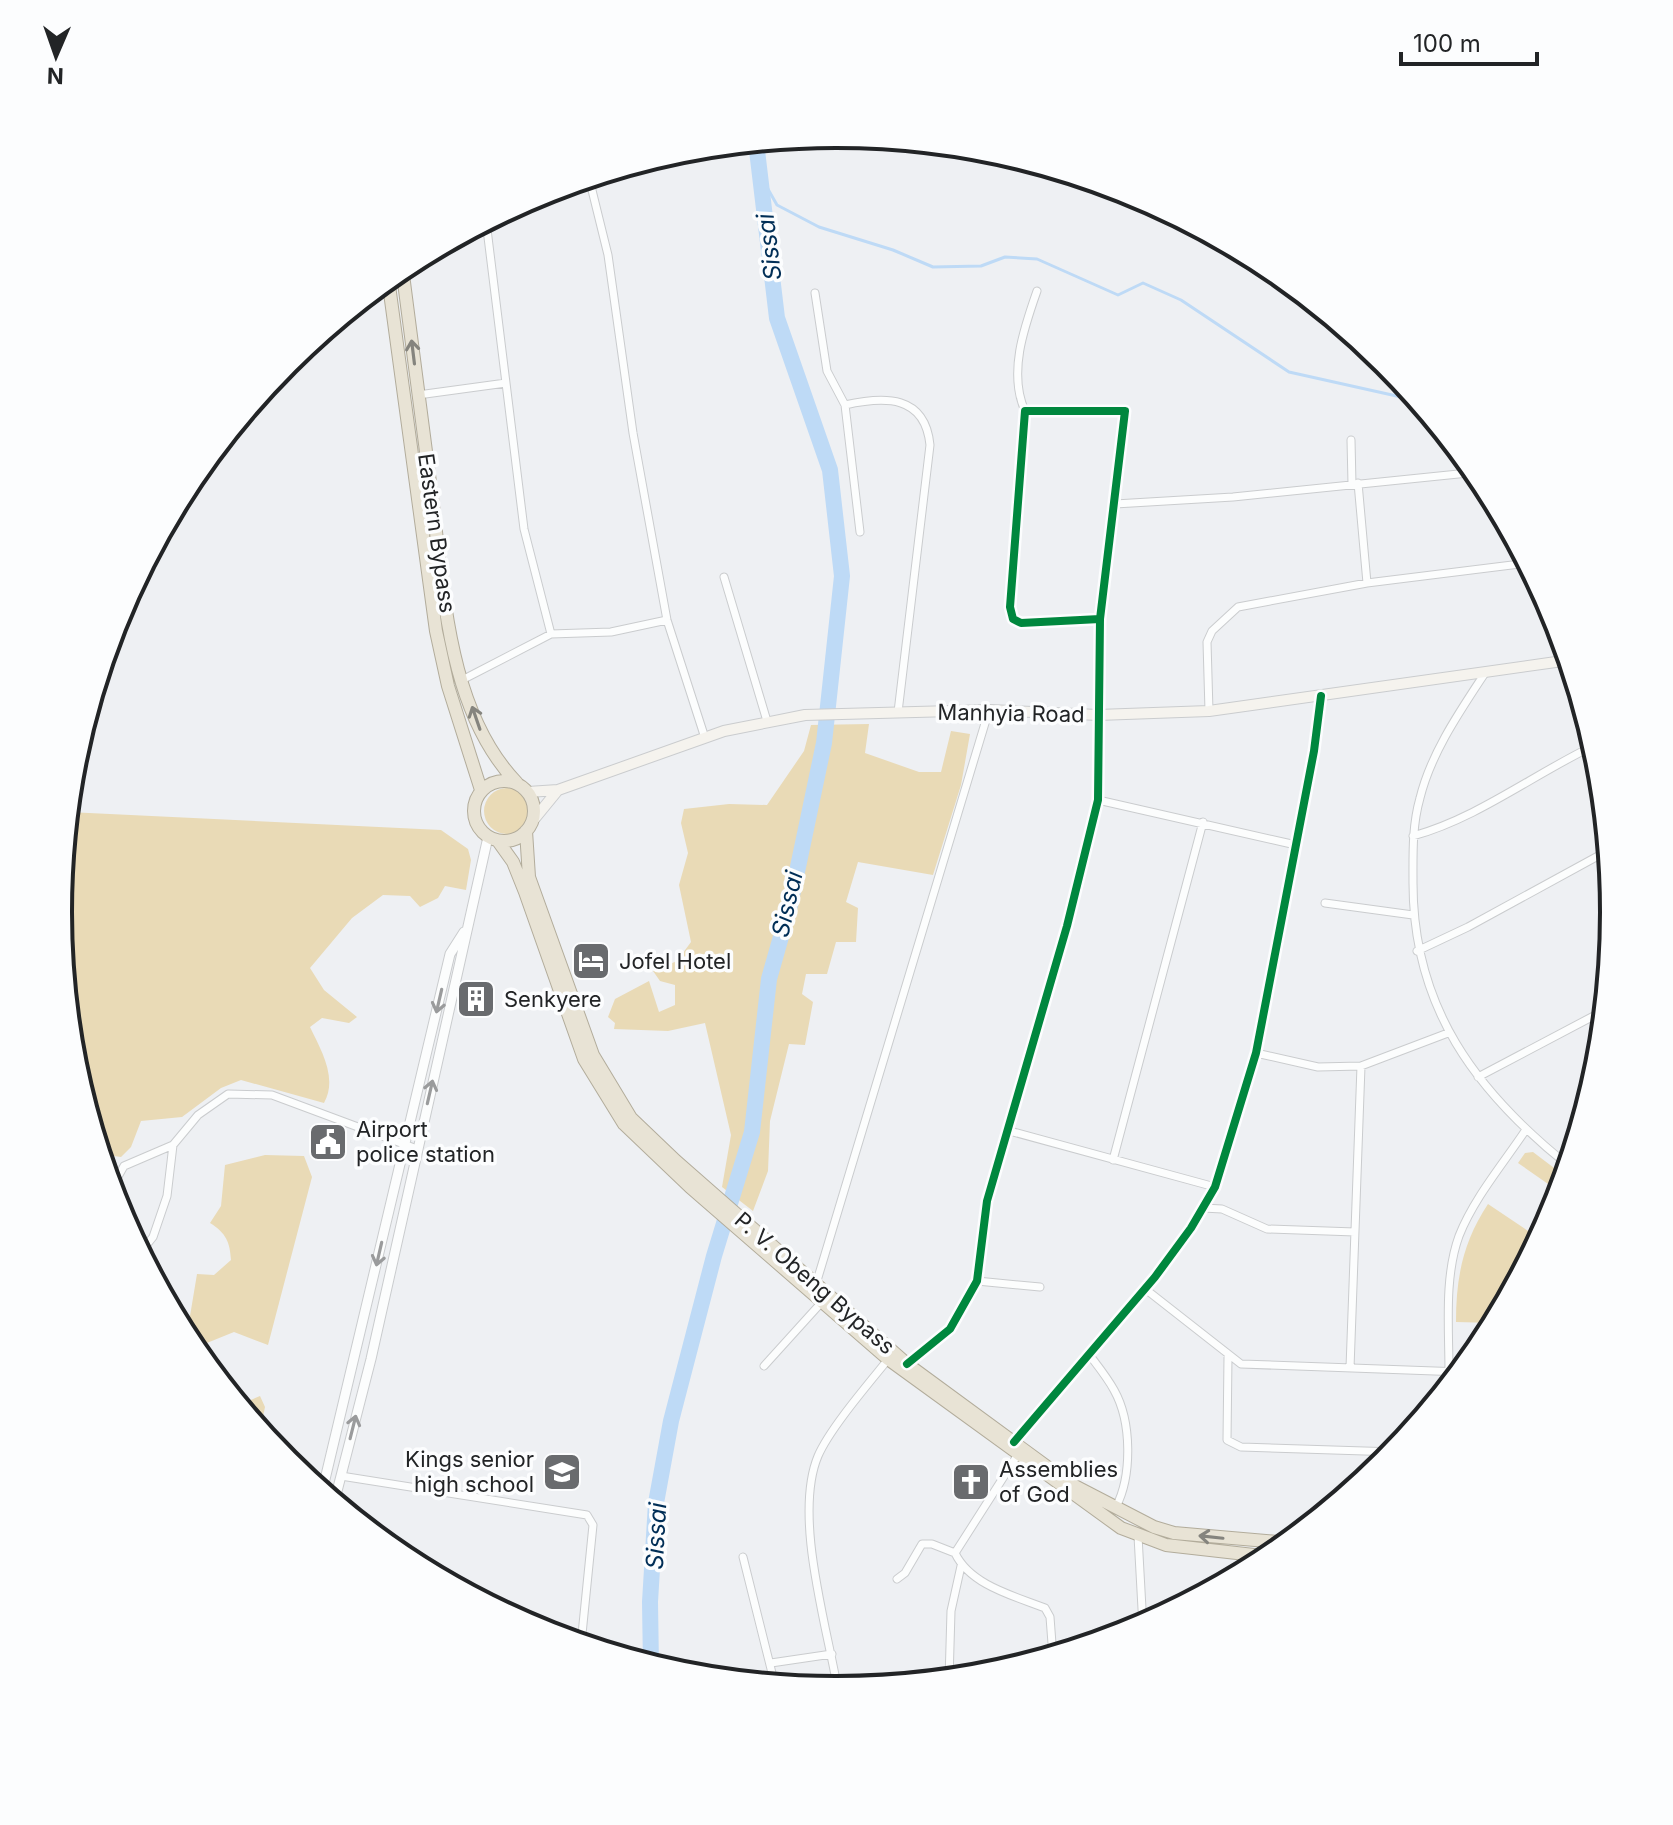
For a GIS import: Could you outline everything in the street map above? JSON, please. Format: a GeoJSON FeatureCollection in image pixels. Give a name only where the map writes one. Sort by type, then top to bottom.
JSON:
{"type":"FeatureCollection","features":[{"type":"Feature","properties":{"kind":"highway","name":"Eastern Bypass"},"geometry":{"type":"LineString","coordinates":[[404,283],[450,630],[484,740],[494,759],[517,783]]}},
{"type":"Feature","properties":{"kind":"highway","name":"Eastern Bypass"},"geometry":{"type":"LineString","coordinates":[[390,293],[436,631],[448,686],[481,790]]}},
{"type":"Feature","properties":{"kind":"highway"},"geometry":{"type":"LineString","coordinates":[[491,783],[517,783],[528,792],[533,802],[529,827],[510,840],[493,839],[474,820],[473,806],[481,790],[491,783]]}},
{"type":"Feature","properties":{"kind":"highway","name":"P. V. Obeng Bypass"},"geometry":{"type":"LineString","coordinates":[[529,827],[529,877],[593,1055],[631,1118],[722,1208]]}},
{"type":"Feature","properties":{"kind":"highway","name":"P. V. Obeng Bypass"},"geometry":{"type":"LineString","coordinates":[[493,839],[513,862],[584,1059],[624,1124],[722,1208],[821,1303],[1017,1456],[1121,1528],[1138,1536],[1166,1545],[1248,1556]]}},
{"type":"Feature","properties":{"kind":"highway","name":"P. V. Obeng Bypass"},"geometry":{"type":"LineString","coordinates":[[734,1219],[816,1284],[891,1356],[907,1364],[1069,1483],[1115,1508],[1174,1533],[1270,1541]]}},
{"type":"Feature","properties":{"kind":"main road","name":"Manhyia Road"},"geometry":{"type":"LineString","coordinates":[[528,792],[558,790],[705,738],[767,721],[805,715],[850,711],[989,710],[1098,715],[1209,711],[1558,662]]}},
{"type":"Feature","properties":{"kind":"main road"},"geometry":{"type":"LineString","coordinates":[[529,827],[558,790]]}},
{"type":"Feature","properties":{"kind":"street"},"geometry":{"type":"LineString","coordinates":[[592,189],[608,255],[633,433],[667,620],[705,738]]}},
{"type":"Feature","properties":{"kind":"street"},"geometry":{"type":"LineString","coordinates":[[487,233],[524,529],[551,634]]}},
{"type":"Feature","properties":{"kind":"street"},"geometry":{"type":"LineString","coordinates":[[1037,291],[1019,356],[1020,399],[1025,411],[1010,607],[1013,619],[1021,623],[1100,619]]}},
{"type":"Feature","properties":{"kind":"street"},"geometry":{"type":"LineString","coordinates":[[815,293],[827,371],[845,405],[860,532]]}},
{"type":"Feature","properties":{"kind":"street"},"geometry":{"type":"LineString","coordinates":[[418,395],[506,383]]}},
{"type":"Feature","properties":{"kind":"street"},"geometry":{"type":"LineString","coordinates":[[845,405],[895,401],[919,413],[928,426],[930,445],[920,542],[898,712]]}},
{"type":"Feature","properties":{"kind":"street"},"geometry":{"type":"LineString","coordinates":[[907,1364],[950,1329],[977,1281],[987,1201],[1067,926],[1098,800],[1101,767],[1098,715],[1100,619],[1125,411],[1025,411]]}},
{"type":"Feature","properties":{"kind":"street"},"geometry":{"type":"LineString","coordinates":[[1351,440],[1367,583]]}},
{"type":"Feature","properties":{"kind":"street"},"geometry":{"type":"LineString","coordinates":[[1115,504],[1462,474]]}},
{"type":"Feature","properties":{"kind":"street"},"geometry":{"type":"LineString","coordinates":[[1209,711],[1207,642],[1223,618],[1255,602],[1367,583],[1517,564]]}},
{"type":"Feature","properties":{"kind":"street"},"geometry":{"type":"LineString","coordinates":[[724,577],[767,721]]}},
{"type":"Feature","properties":{"kind":"street"},"geometry":{"type":"LineString","coordinates":[[464,679],[551,634],[611,632],[667,620]]}},
{"type":"Feature","properties":{"kind":"street"},"geometry":{"type":"LineString","coordinates":[[1485,673],[1429,770],[1413,836],[1413,915],[1417,951],[1448,1033],[1478,1077],[1525,1131],[1560,1159]]}},
{"type":"Feature","properties":{"kind":"street"},"geometry":{"type":"LineString","coordinates":[[1014,1442],[1144,1288],[1215,1187],[1256,1053],[1321,696]]}},
{"type":"Feature","properties":{"kind":"street"},"geometry":{"type":"LineString","coordinates":[[816,1284],[989,710]]}},
{"type":"Feature","properties":{"kind":"street"},"geometry":{"type":"LineString","coordinates":[[1413,836],[1452,825],[1532,777],[1583,751]]}},
{"type":"Feature","properties":{"kind":"street"},"geometry":{"type":"LineString","coordinates":[[1098,800],[1296,845]]}},
{"type":"Feature","properties":{"kind":"street"},"geometry":{"type":"LineString","coordinates":[[1113,1160],[1203,822]]}},
{"type":"Feature","properties":{"kind":"street"},"geometry":{"type":"LineString","coordinates":[[337,1491],[465,929],[493,839]]}},
{"type":"Feature","properties":{"kind":"street"},"geometry":{"type":"LineString","coordinates":[[1417,951],[1468,927],[1598,856]]}},
{"type":"Feature","properties":{"kind":"street"},"geometry":{"type":"LineString","coordinates":[[1325,903],[1413,915]]}},
{"type":"Feature","properties":{"kind":"street"},"geometry":{"type":"LineString","coordinates":[[325,1480],[450,954],[465,929]]}},
{"type":"Feature","properties":{"kind":"street"},"geometry":{"type":"LineString","coordinates":[[1478,1077],[1593,1016]]}},
{"type":"Feature","properties":{"kind":"street"},"geometry":{"type":"LineString","coordinates":[[1256,1053],[1318,1067],[1361,1066],[1448,1033]]}},
{"type":"Feature","properties":{"kind":"street"},"geometry":{"type":"LineString","coordinates":[[1350,1368],[1361,1066]]}},
{"type":"Feature","properties":{"kind":"street"},"geometry":{"type":"LineString","coordinates":[[148,1244],[153,1237],[167,1196],[173,1145],[185,1127],[228,1094],[248,1092],[272,1095],[417,1149]]}},
{"type":"Feature","properties":{"kind":"street"},"geometry":{"type":"LineString","coordinates":[[1006,1130],[1215,1187]]}},
{"type":"Feature","properties":{"kind":"street"},"geometry":{"type":"LineString","coordinates":[[1449,1370],[1449,1298],[1458,1239],[1468,1216],[1525,1131]]}},
{"type":"Feature","properties":{"kind":"street"},"geometry":{"type":"LineString","coordinates":[[119,1175],[124,1166],[173,1145]]}},
{"type":"Feature","properties":{"kind":"street"},"geometry":{"type":"LineString","coordinates":[[1203,1208],[1222,1209],[1267,1229],[1355,1232]]}},
{"type":"Feature","properties":{"kind":"street"},"geometry":{"type":"LineString","coordinates":[[977,1281],[1040,1287]]}},
{"type":"Feature","properties":{"kind":"street"},"geometry":{"type":"LineString","coordinates":[[1144,1288],[1228,1357],[1241,1364],[1447,1372]]}},
{"type":"Feature","properties":{"kind":"street"},"geometry":{"type":"LineString","coordinates":[[764,1366],[821,1303]]}},
{"type":"Feature","properties":{"kind":"street"},"geometry":{"type":"LineString","coordinates":[[1088,1353],[1115,1392],[1125,1437],[1126,1488],[1115,1508]]}},
{"type":"Feature","properties":{"kind":"street"},"geometry":{"type":"LineString","coordinates":[[836,1677],[807,1519],[808,1487],[819,1453],[891,1356]]}},
{"type":"Feature","properties":{"kind":"street"},"geometry":{"type":"LineString","coordinates":[[1228,1357],[1227,1440],[1241,1447],[1378,1451]]}},
{"type":"Feature","properties":{"kind":"street"},"geometry":{"type":"LineString","coordinates":[[955,1553],[1017,1456]]}},
{"type":"Feature","properties":{"kind":"street"},"geometry":{"type":"LineString","coordinates":[[341,1476],[587,1515],[593,1525],[582,1633]]}},
{"type":"Feature","properties":{"kind":"street"},"geometry":{"type":"LineString","coordinates":[[1138,1536],[1142,1613]]}},
{"type":"Feature","properties":{"kind":"street"},"geometry":{"type":"LineString","coordinates":[[897,1579],[905,1573],[922,1544],[932,1544],[955,1553],[961,1566],[1005,1595],[1045,1608],[1050,1617],[1052,1645]]}},
{"type":"Feature","properties":{"kind":"street"},"geometry":{"type":"LineString","coordinates":[[743,1557],[773,1674]]}},
{"type":"Feature","properties":{"kind":"street"},"geometry":{"type":"LineString","coordinates":[[949,1668],[951,1611],[961,1566]]}},
{"type":"Feature","properties":{"kind":"street"},"geometry":{"type":"LineString","coordinates":[[771,1663],[832,1654]]}},
{"type":"Feature","properties":{"kind":"shaded area"},"geometry":{"type":"Polygon","coordinates":[[[869,724],[865,753],[919,772],[941,772],[951,731],[970,734],[961,785],[933,875],[858,862],[846,902],[858,908],[856,942],[836,942],[827,974],[806,974],[802,994],[813,1002],[805,1045],[789,1044],[770,1121],[768,1171],[753,1211],[722,1187],[731,1135],[705,1023],[668,1031],[614,1029],[615,1023],[608,1017],[615,999],[649,981],[659,1012],[675,1005],[675,985],[660,981],[653,971],[677,961],[691,942],[679,885],[688,853],[681,823],[684,809],[729,804],[767,805],[804,751],[811,725],[869,724]]]}},
{"type":"Feature","properties":{"kind":"shaded area"},"geometry":{"type":"Polygon","coordinates":[[[507,788],[524,794],[530,811],[524,828],[507,834],[490,828],[484,811],[490,794],[507,788]]]}},
{"type":"Feature","properties":{"kind":"shaded area"},"geometry":{"type":"Polygon","coordinates":[[[79,813],[441,830],[468,849],[471,860],[466,890],[445,886],[438,898],[420,907],[410,896],[383,895],[352,918],[310,968],[324,990],[357,1017],[349,1023],[322,1018],[310,1027],[329,1074],[328,1094],[324,1103],[241,1080],[221,1088],[182,1117],[141,1121],[131,1147],[121,1157],[112,1156],[98,1110],[79,1012],[72,912],[79,813]]]}},
{"type":"Feature","properties":{"kind":"shaded area"},"geometry":{"type":"Polygon","coordinates":[[[1533,1152],[1556,1169],[1550,1185],[1518,1163],[1525,1153],[1533,1152]]]}},
{"type":"Feature","properties":{"kind":"shaded area"},"geometry":{"type":"Polygon","coordinates":[[[265,1155],[304,1156],[312,1177],[268,1345],[234,1332],[206,1343],[189,1319],[197,1274],[214,1275],[231,1260],[226,1238],[210,1223],[221,1206],[225,1165],[265,1155]]]}},
{"type":"Feature","properties":{"kind":"shaded area"},"geometry":{"type":"Polygon","coordinates":[[[1488,1204],[1530,1233],[1481,1323],[1456,1322],[1457,1290],[1463,1260],[1479,1218],[1488,1204]]]}},
{"type":"Feature","properties":{"kind":"shaded area"},"geometry":{"type":"Polygon","coordinates":[[[260,1396],[265,1407],[263,1418],[262,1417],[249,1401],[260,1396]]]}},
{"type":"Feature","properties":{"kind":"waterway","name":"Sissai"},"geometry":{"type":"LineString","coordinates":[[651,1654],[650,1602],[656,1503],[671,1421],[714,1256],[752,1132],[769,979],[790,905],[824,743],[842,576],[830,470],[777,318],[757,153]]}},
{"type":"Feature","properties":{"kind":"waterway"},"geometry":{"type":"LineString","coordinates":[[760,175],[777,205],[819,227],[893,250],[933,267],[981,266],[1005,257],[1037,259],[1118,295],[1143,283],[1181,300],[1289,372],[1400,397]]}},
{"type":"Feature","properties":{"kind":"cycle path"},"geometry":{"type":"LineString","coordinates":[[907,1364],[950,1329],[977,1281],[987,1201],[1067,926],[1098,800],[1100,619],[1125,411],[1025,411],[1010,607],[1013,619],[1021,623],[1100,619]]}},
{"type":"Feature","properties":{"kind":"cycle path"},"geometry":{"type":"LineString","coordinates":[[1014,1442],[1155,1277],[1191,1228],[1215,1187],[1256,1053],[1314,751],[1321,696]]}},
{"type":"Feature","properties":{"kind":"place","name":"Jofel Hotel"},"geometry":{"type":"Point","coordinates":[591,961]}},
{"type":"Feature","properties":{"kind":"place","name":"Senkyere"},"geometry":{"type":"Point","coordinates":[476,999]}},
{"type":"Feature","properties":{"kind":"place","name":"Airport police station"},"geometry":{"type":"Point","coordinates":[328,1142]}},
{"type":"Feature","properties":{"kind":"place","name":"Kings senior high school"},"geometry":{"type":"Point","coordinates":[562,1472]}},
{"type":"Feature","properties":{"kind":"place","name":"Assemblies of God"},"geometry":{"type":"Point","coordinates":[971,1482]}}]}
